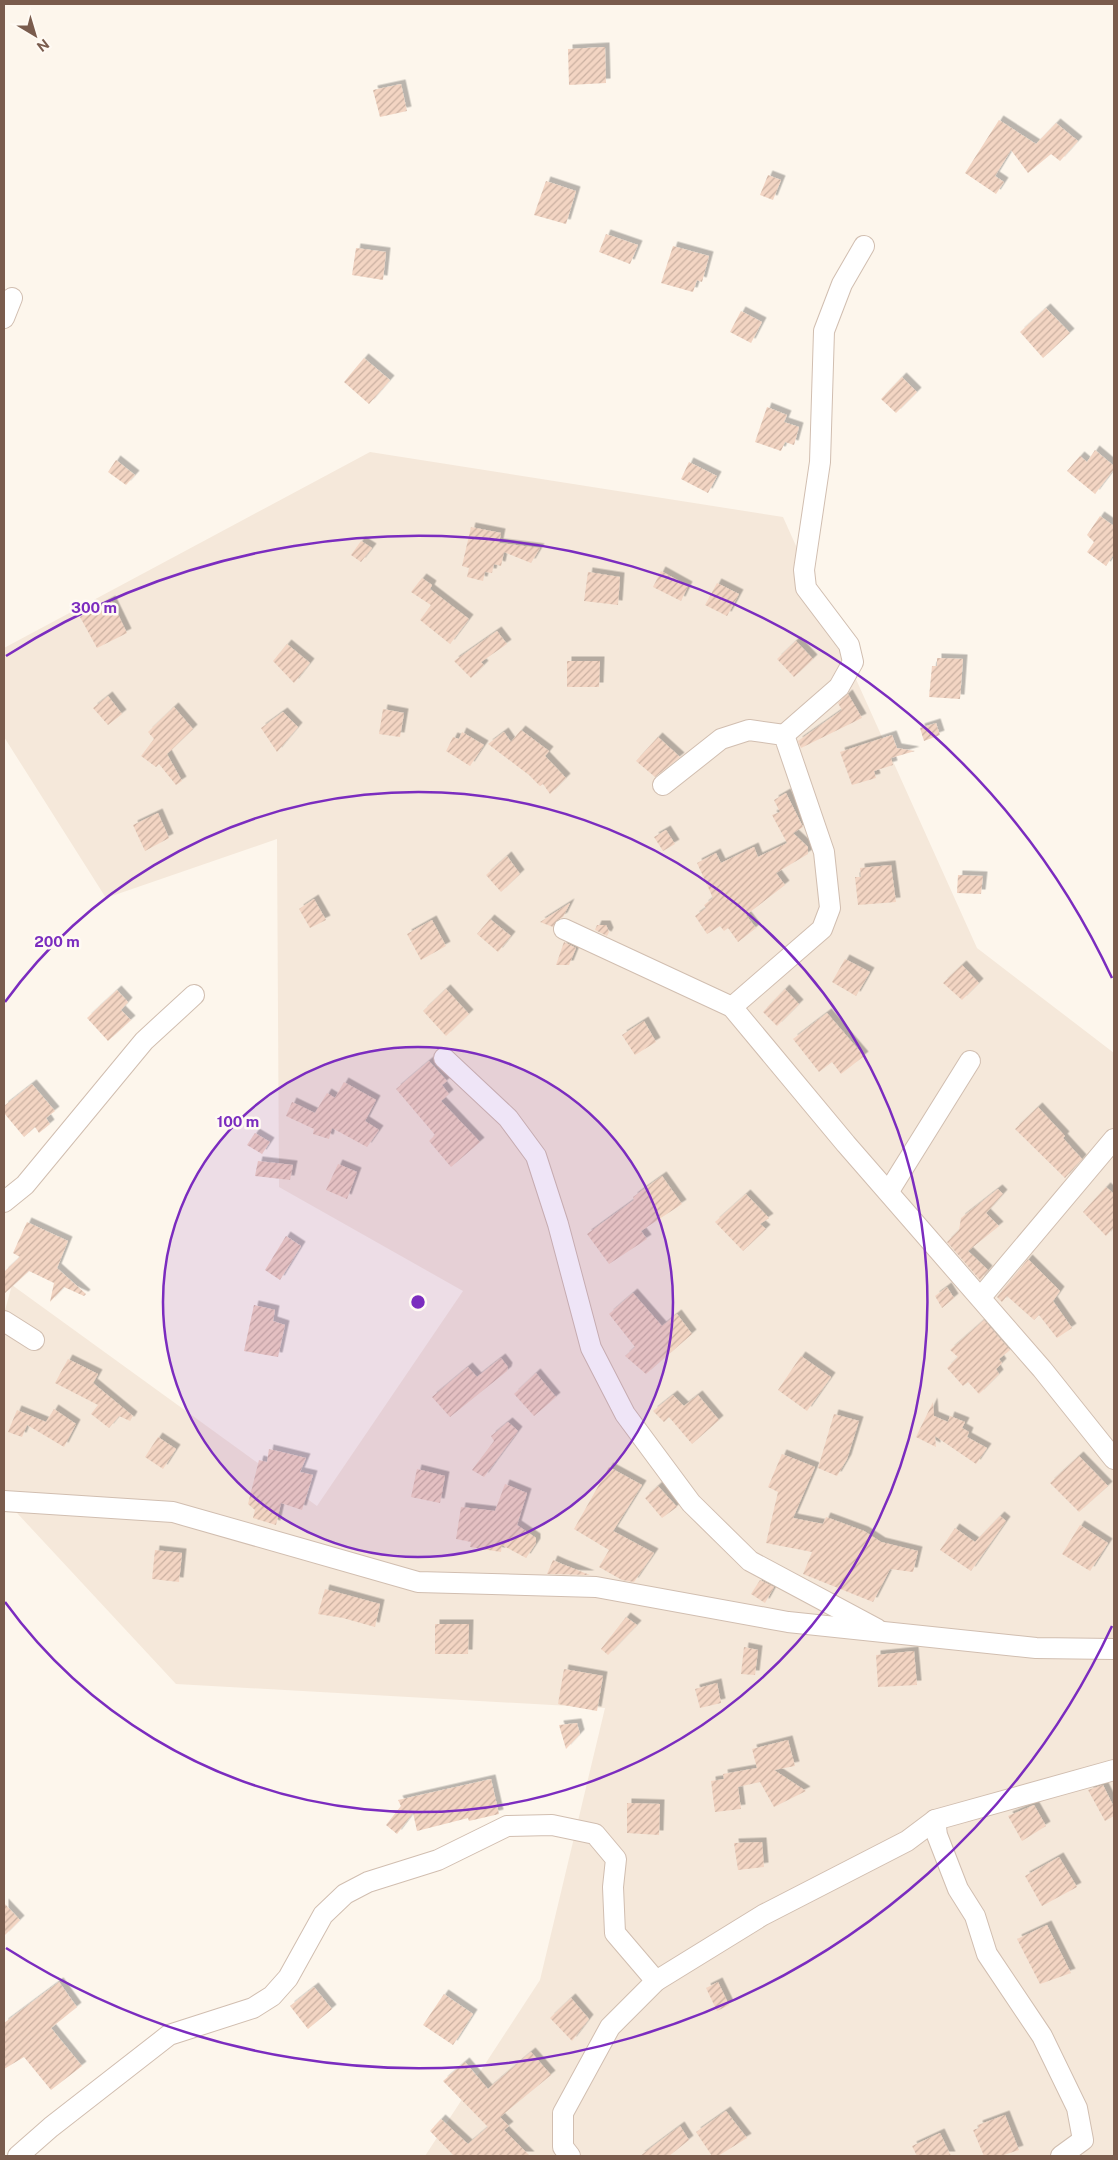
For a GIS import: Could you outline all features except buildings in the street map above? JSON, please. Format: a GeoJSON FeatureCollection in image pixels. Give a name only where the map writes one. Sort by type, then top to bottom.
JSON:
{"type":"FeatureCollection","features":[{"type":"Feature","properties":{"kind":"street"},"geometry":{"type":"LineString","coordinates":[[663,785],[721,739],[749,730],[784,735],[839,688],[853,662],[849,645],[806,588],[804,570],[820,462],[824,331],[842,284],[864,246]]}},
{"type":"Feature","properties":{"kind":"street"},"geometry":{"type":"LineString","coordinates":[[4,318],[12,298]]}},
{"type":"Feature","properties":{"kind":"street"},"geometry":{"type":"LineString","coordinates":[[732,1007],[822,929],[830,908],[824,852],[784,735]]}},
{"type":"Feature","properties":{"kind":"street"},"geometry":{"type":"LineString","coordinates":[[564,930],[732,1007],[1042,1369],[1114,1459]]}},
{"type":"Feature","properties":{"kind":"street"},"geometry":{"type":"LineString","coordinates":[[4,1202],[25,1184],[144,1041],[194,995]]}},
{"type":"Feature","properties":{"kind":"street"},"geometry":{"type":"LineString","coordinates":[[444,1058],[508,1118],[536,1156],[558,1224],[591,1348],[625,1414],[691,1503],[750,1561],[888,1634]]}},
{"type":"Feature","properties":{"kind":"street"},"geometry":{"type":"LineString","coordinates":[[889,1191],[970,1061]]}},
{"type":"Feature","properties":{"kind":"street"},"geometry":{"type":"LineString","coordinates":[[981,1297],[1114,1139]]}},
{"type":"Feature","properties":{"kind":"street"},"geometry":{"type":"LineString","coordinates":[[4,1320],[34,1340]]}},
{"type":"Feature","properties":{"kind":"street"},"geometry":{"type":"LineString","coordinates":[[4,1501],[173,1512],[418,1582],[596,1587],[788,1622],[888,1634],[1036,1648],[1114,1649]]}},
{"type":"Feature","properties":{"kind":"street"},"geometry":{"type":"LineString","coordinates":[[570,2156],[563,2147],[563,2113],[610,2027],[656,1981],[763,1915],[907,1841],[935,1820],[1114,1770]]}},
{"type":"Feature","properties":{"kind":"street"},"geometry":{"type":"LineString","coordinates":[[935,1820],[937,1835],[958,1889],[975,1916],[987,1954],[1042,2036],[1077,2108],[1083,2140],[1061,2156]]}},
{"type":"Feature","properties":{"kind":"street"},"geometry":{"type":"LineString","coordinates":[[18,2156],[51,2127],[169,2035],[252,2008],[272,1996],[288,1978],[323,1915],[345,1894],[368,1882],[438,1860],[507,1826],[552,1825],[595,1834],[616,1859],[613,1887],[615,1933],[656,1981]]}},
{"type":"Feature","properties":{"kind":"shaded area"},"geometry":{"type":"Polygon","coordinates":[[[370,452],[783,517],[977,948],[1114,1053],[1114,2156],[425,2156],[540,1980],[605,1708],[176,1684],[4,1499],[4,1314],[12,1285],[317,1506],[463,1291],[279,1187],[277,839],[106,898],[4,737],[4,648],[370,452]]]}}]}
